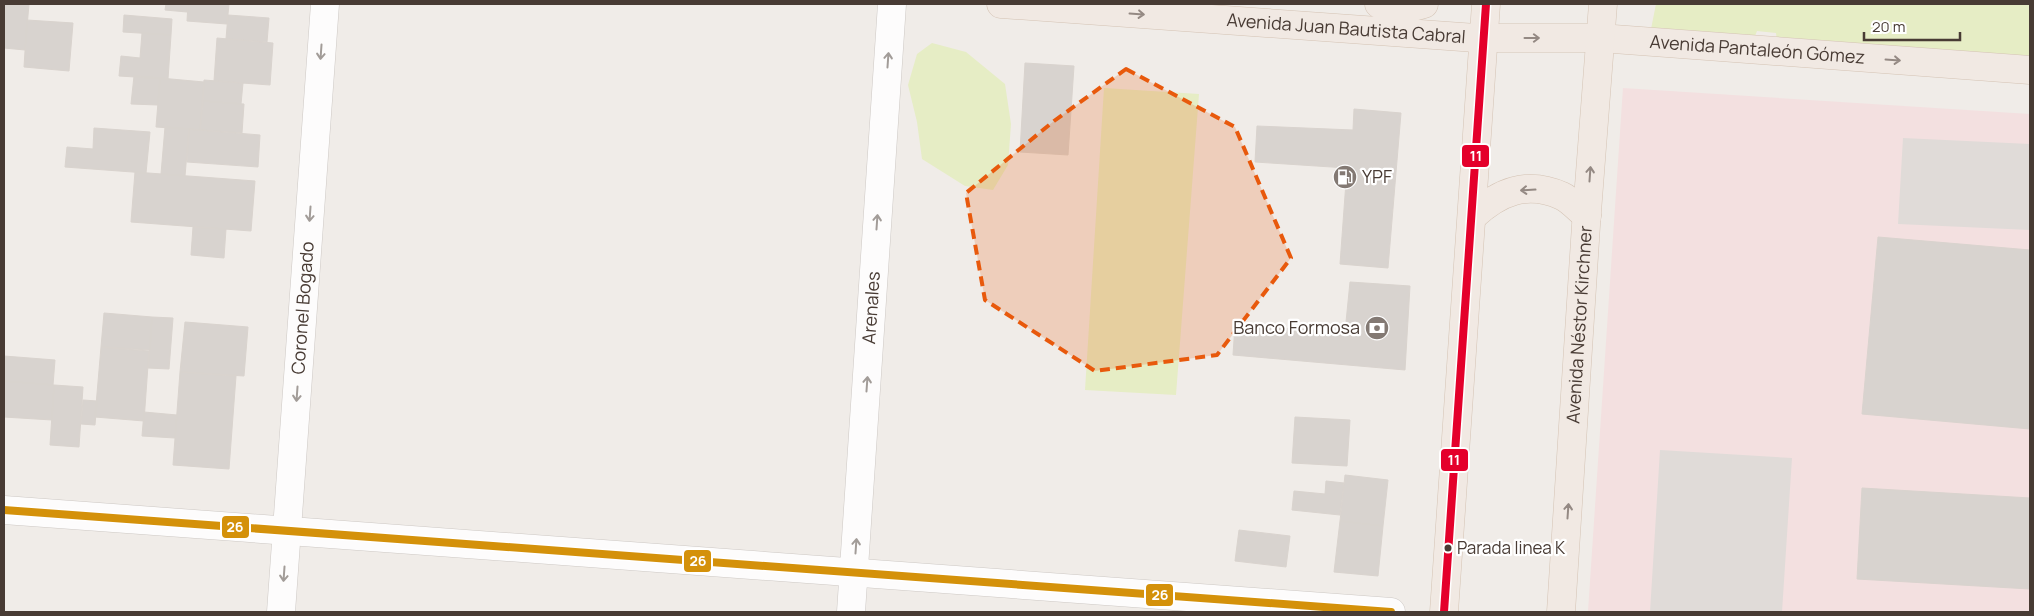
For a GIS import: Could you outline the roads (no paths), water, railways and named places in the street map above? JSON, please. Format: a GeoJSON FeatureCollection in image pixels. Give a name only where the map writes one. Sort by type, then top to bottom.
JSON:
{"type":"FeatureCollection","features":[{"type":"Feature","properties":{"kind":"main road","name":"Avenida Juan Bautista Cabral"},"geometry":{"type":"LineString","coordinates":[[1001,4],[1484,38]]}},
{"type":"Feature","properties":{"kind":"main road","name":"Avenida Juan Bautista Cabral"},"geometry":{"type":"LineString","coordinates":[[1379,4],[1414,7],[1424,4]]}},
{"type":"Feature","properties":{"kind":"main road"},"geometry":{"type":"LineString","coordinates":[[1444,612],[1473,216],[1486,4]]}},
{"type":"Feature","properties":{"kind":"main road","name":"Avenida Néstor Kirchner"},"geometry":{"type":"LineString","coordinates":[[1561,612],[1603,4]]}},
{"type":"Feature","properties":{"kind":"main road","name":"Avenida Pantaleón Gómez"},"geometry":{"type":"LineString","coordinates":[[1484,38],[1600,38],[2030,70]]}},
{"type":"Feature","properties":{"kind":"main road"},"geometry":{"type":"LineString","coordinates":[[1473,216],[1489,201],[1510,191],[1537,189],[1563,196],[1587,216]]}},
{"type":"Feature","properties":{"kind":"street","name":"Coronel Bogado"},"geometry":{"type":"LineString","coordinates":[[281,612],[325,4]]}},
{"type":"Feature","properties":{"kind":"street","name":"Arenales"},"geometry":{"type":"LineString","coordinates":[[851,612],[892,4]]}},
{"type":"Feature","properties":{"kind":"street"},"geometry":{"type":"LineString","coordinates":[[4,510],[1391,612]]}},
{"type":"Feature","properties":{"kind":"place","name":"YPF"},"geometry":{"type":"Point","coordinates":[1345,177]}},
{"type":"Feature","properties":{"kind":"place","name":"Banco Formosa"},"geometry":{"type":"Point","coordinates":[1377,328]}},
{"type":"Feature","properties":{"kind":"place","name":"Parada linea K"},"geometry":{"type":"Point","coordinates":[1448,548]}}]}
